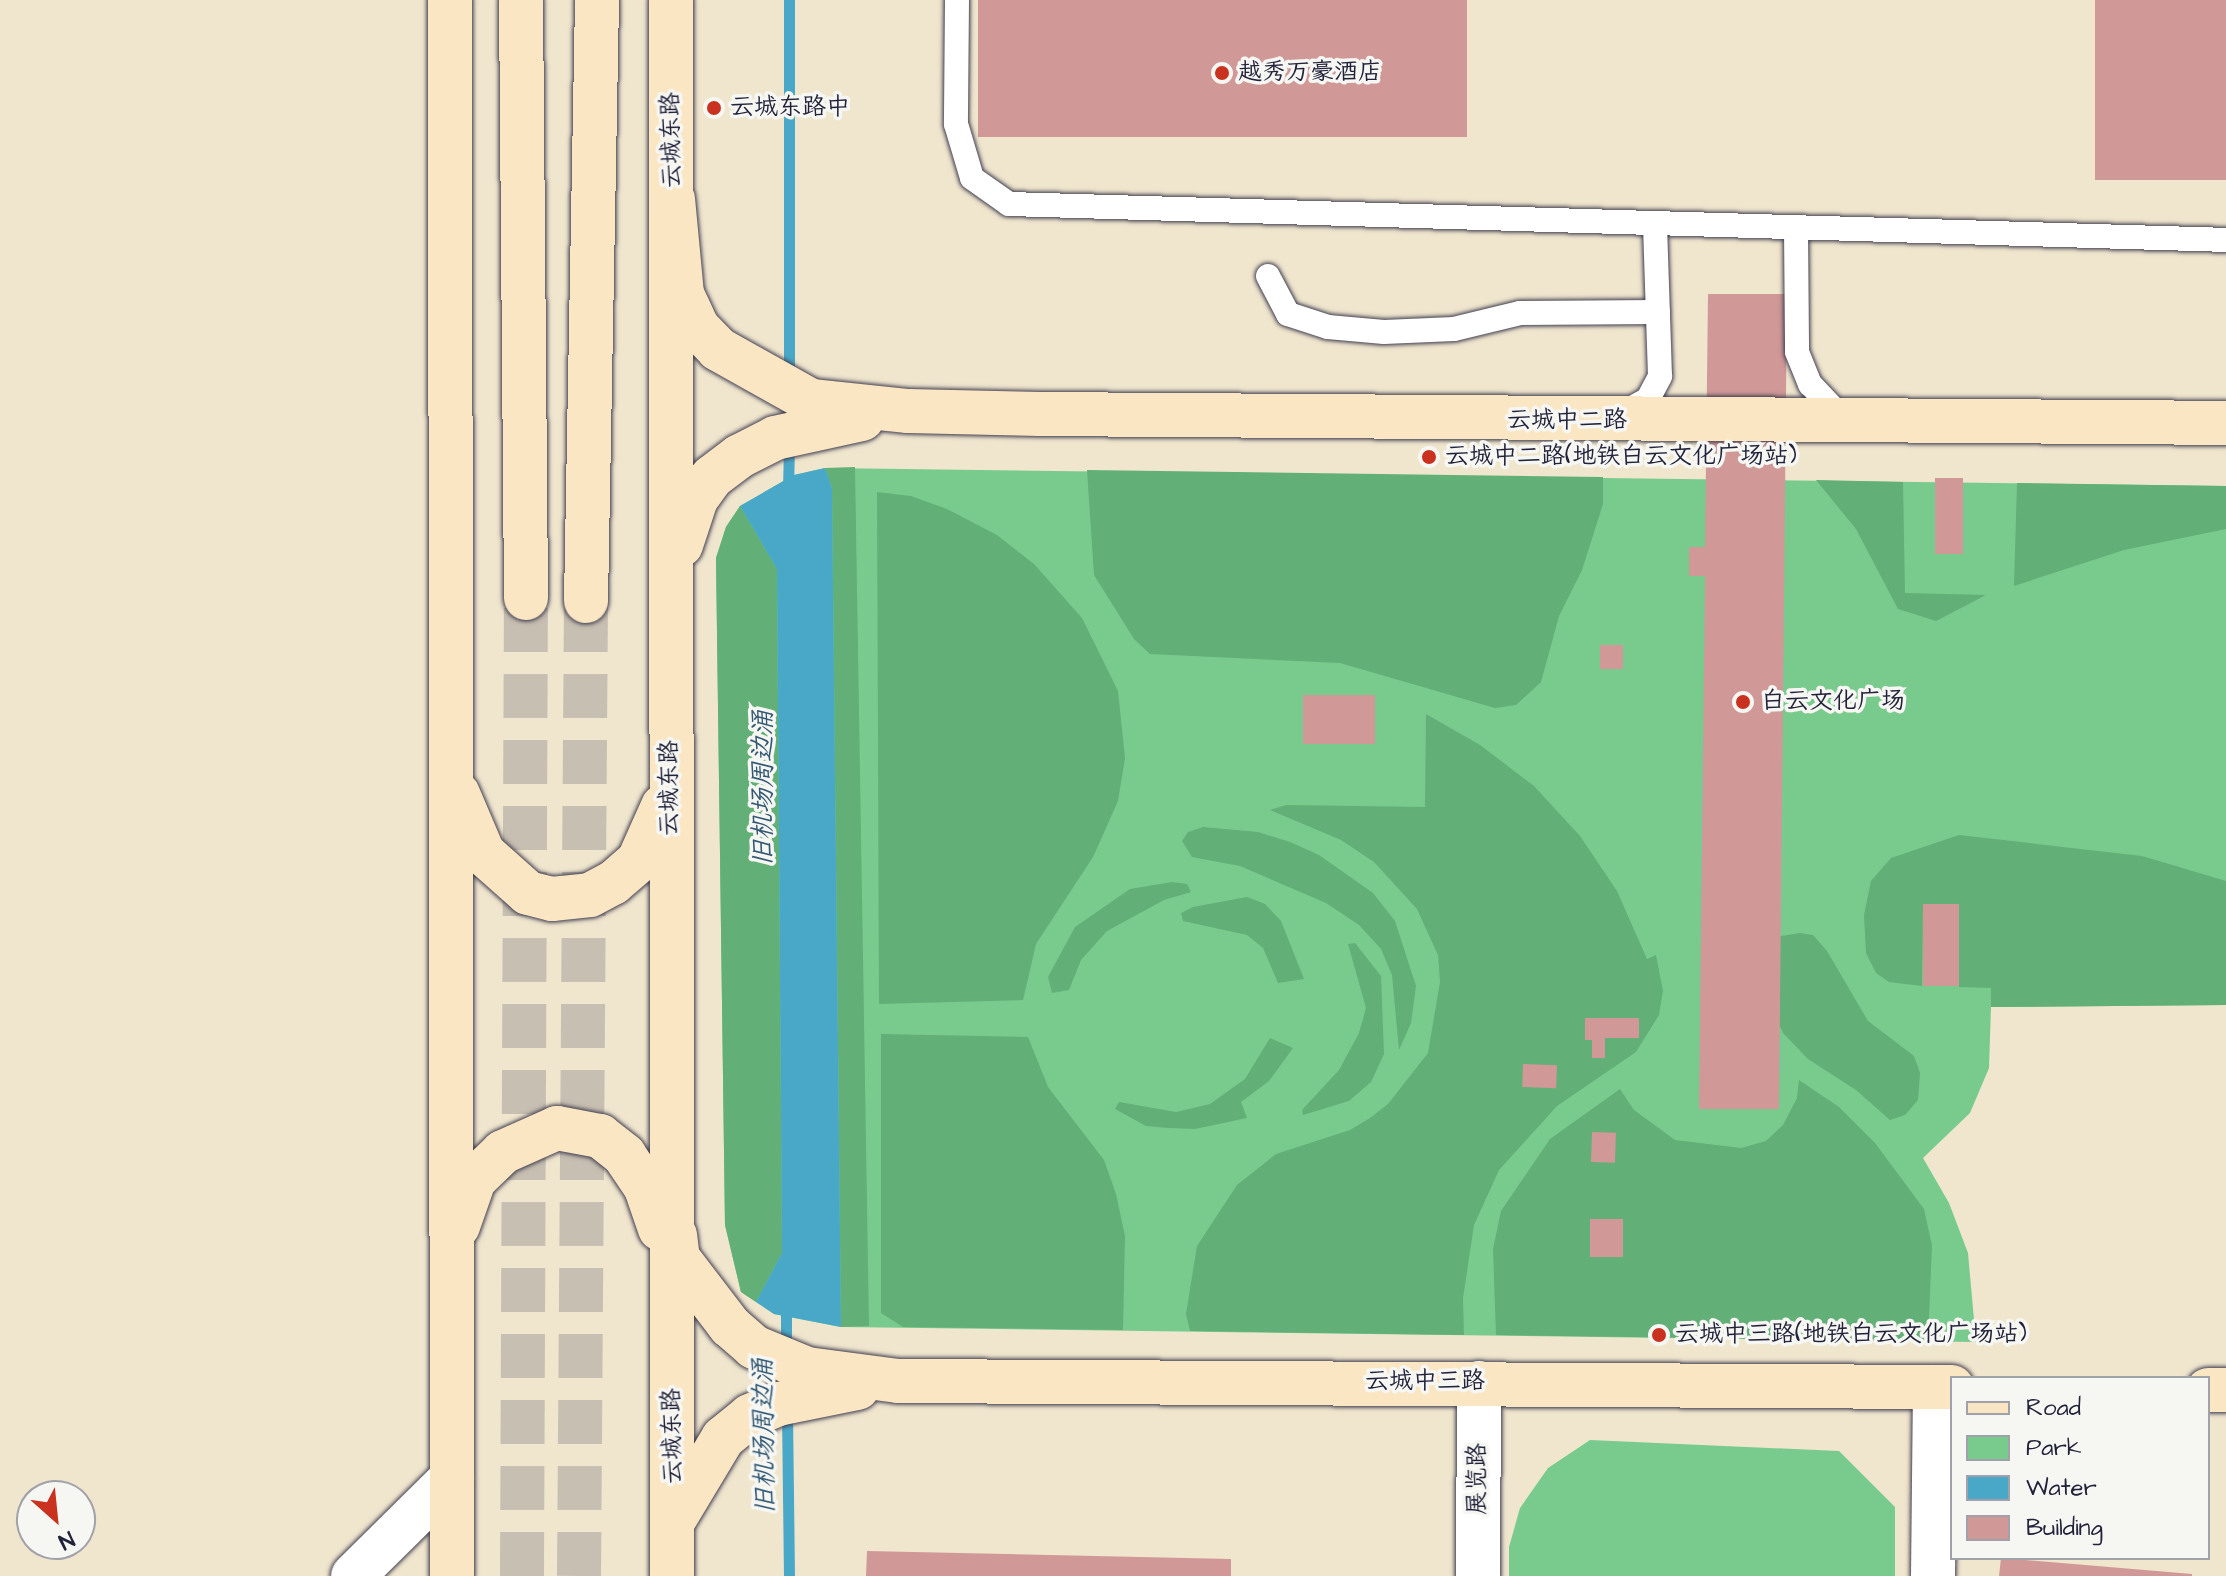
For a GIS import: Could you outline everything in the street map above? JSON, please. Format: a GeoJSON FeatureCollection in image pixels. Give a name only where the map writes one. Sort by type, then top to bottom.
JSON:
{"type":"FeatureCollection","features":[{"type":"Feature","properties":{"kind":"street"},"geometry":{"type":"LineString","coordinates":[[450,0],[452,1576]]}},
{"type":"Feature","properties":{"kind":"street"},"geometry":{"type":"LineString","coordinates":[[521,0],[526,598]]}},
{"type":"Feature","properties":{"kind":"street"},"geometry":{"type":"LineString","coordinates":[[586,601],[597,0]]}},
{"type":"Feature","properties":{"kind":"street","name":"云城东路"},"geometry":{"type":"LineString","coordinates":[[671,0],[669,1193],[675,1519],[672,1576]]}},
{"type":"Feature","properties":{"kind":"street"},"geometry":{"type":"LineString","coordinates":[[673,199],[682,294],[698,328],[718,349],[811,401],[908,411]]}},
{"type":"Feature","properties":{"kind":"street"},"geometry":{"type":"LineString","coordinates":[[671,580],[696,499],[712,477],[775,438],[908,411]]}},
{"type":"Feature","properties":{"kind":"street","name":"云城中二路"},"geometry":{"type":"LineString","coordinates":[[908,411],[1608,421],[2226,423]]}},
{"type":"Feature","properties":{"kind":"street"},"geometry":{"type":"LineString","coordinates":[[451,773],[483,853],[528,893],[552,899],[590,895],[639,860],[670,787]]}},
{"type":"Feature","properties":{"kind":"street"},"geometry":{"type":"LineString","coordinates":[[452,1252],[474,1180],[503,1152],[557,1128],[585,1130],[624,1155],[646,1188],[670,1279]]}},
{"type":"Feature","properties":{"kind":"street"},"geometry":{"type":"LineString","coordinates":[[669,1193],[678,1258],[730,1326],[754,1347],[807,1369],[898,1381]]}},
{"type":"Feature","properties":{"kind":"street"},"geometry":{"type":"LineString","coordinates":[[675,1519],[723,1438],[750,1416],[778,1404],[898,1381]]}},
{"type":"Feature","properties":{"kind":"street","name":"云城中三路"},"geometry":{"type":"LineString","coordinates":[[898,1381],[1944,1387]]}},
{"type":"Feature","properties":{"kind":"street","name":"展览路"},"geometry":{"type":"LineString","coordinates":[[1478,1576],[1479,1383]]}},
{"type":"Feature","properties":{"kind":"street"},"geometry":{"type":"LineString","coordinates":[[1933,1576],[1944,1387]]}},
{"type":"Feature","properties":{"kind":"street"},"geometry":{"type":"LineString","coordinates":[[353,1576],[452,1478]]}},
{"type":"Feature","properties":{"kind":"lane"},"geometry":{"type":"LineString","coordinates":[[957,0],[956,124],[972,178],[1009,204],[2226,240]]}},
{"type":"Feature","properties":{"kind":"lane"},"geometry":{"type":"LineString","coordinates":[[1608,421],[1648,399],[1660,376],[1655,225]]}},
{"type":"Feature","properties":{"kind":"lane"},"geometry":{"type":"LineString","coordinates":[[1796,229],[1797,352],[1810,384],[1845,421]]}},
{"type":"Feature","properties":{"kind":"lane"},"geometry":{"type":"LineString","coordinates":[[1268,276],[1288,314],[1342,329],[1454,329],[1520,313],[1658,312]]}},
{"type":"Feature","properties":{"kind":"green space"},"geometry":{"type":"Polygon","coordinates":[[[855,467],[869,1326],[841,1327],[832,488],[825,468],[855,467]]]}},
{"type":"Feature","properties":{"kind":"green space","name":"白云文化广场"},"geometry":{"type":"Polygon","coordinates":[[[825,468],[2226,486],[2226,1005],[1991,1007],[1989,1068],[1970,1113],[1923,1158],[1949,1203],[1968,1253],[1976,1342],[841,1327],[774,1314],[741,1292],[725,1225],[716,558],[726,527],[740,506],[794,475],[825,468]]]}},
{"type":"Feature","properties":{"kind":"green space"},"geometry":{"type":"Polygon","coordinates":[[[1087,470],[1603,477],[1603,504],[1582,570],[1559,616],[1541,682],[1516,705],[1495,708],[1340,663],[1150,654],[1134,639],[1094,575],[1087,470]]]}},
{"type":"Feature","properties":{"kind":"green space"},"geometry":{"type":"Polygon","coordinates":[[[1816,480],[1903,482],[1905,593],[1986,595],[1936,621],[1898,609],[1856,529],[1816,480]]]}},
{"type":"Feature","properties":{"kind":"green space"},"geometry":{"type":"Polygon","coordinates":[[[2017,483],[2226,486],[2226,529],[2124,550],[2014,586],[2017,483]]]}},
{"type":"Feature","properties":{"kind":"green space"},"geometry":{"type":"Polygon","coordinates":[[[877,492],[911,496],[947,509],[997,535],[1034,564],[1082,618],[1118,691],[1125,758],[1118,801],[1093,857],[1036,944],[1023,1000],[879,1004],[877,492]]]}},
{"type":"Feature","properties":{"kind":"green space"},"geometry":{"type":"Polygon","coordinates":[[[740,506],[777,569],[782,1253],[756,1302],[741,1292],[725,1225],[716,558],[726,527],[740,506]]]}},
{"type":"Feature","properties":{"kind":"green space"},"geometry":{"type":"Polygon","coordinates":[[[1426,714],[1480,745],[1534,786],[1580,836],[1617,891],[1647,959],[1656,955],[1663,991],[1659,1015],[1636,1052],[1557,1106],[1499,1170],[1474,1225],[1463,1298],[1464,1335],[1190,1331],[1186,1314],[1197,1246],[1237,1185],[1276,1154],[1350,1130],[1370,1118],[1388,1104],[1428,1053],[1440,982],[1438,955],[1417,909],[1374,862],[1341,840],[1270,810],[1286,805],[1425,807],[1426,714]]]}},
{"type":"Feature","properties":{"kind":"green space"},"geometry":{"type":"Polygon","coordinates":[[[1203,827],[1258,832],[1290,842],[1319,855],[1373,893],[1395,921],[1416,986],[1411,1023],[1399,1050],[1392,975],[1381,949],[1359,925],[1326,903],[1240,866],[1192,857],[1182,841],[1188,832],[1203,827]]]}},
{"type":"Feature","properties":{"kind":"green space"},"geometry":{"type":"Polygon","coordinates":[[[1959,835],[2142,856],[2226,881],[2226,1005],[1991,1007],[1991,988],[1959,987],[1959,904],[1923,904],[1922,986],[1889,982],[1876,973],[1866,953],[1864,915],[1871,881],[1891,858],[1959,835]]]}},
{"type":"Feature","properties":{"kind":"green space"},"geometry":{"type":"Polygon","coordinates":[[[1172,882],[1187,884],[1191,892],[1164,900],[1107,931],[1081,960],[1069,990],[1052,993],[1048,977],[1075,927],[1130,889],[1172,882]]]}},
{"type":"Feature","properties":{"kind":"green space"},"geometry":{"type":"Polygon","coordinates":[[[1247,897],[1265,904],[1281,921],[1304,979],[1278,983],[1263,948],[1247,935],[1183,921],[1181,913],[1193,907],[1247,897]]]}},
{"type":"Feature","properties":{"kind":"green space"},"geometry":{"type":"Polygon","coordinates":[[[1800,933],[1813,935],[1827,951],[1868,1021],[1914,1056],[1920,1073],[1918,1100],[1905,1115],[1890,1120],[1856,1090],[1808,1059],[1783,1033],[1772,1009],[1775,937],[1800,933]]]}},
{"type":"Feature","properties":{"kind":"green space"},"geometry":{"type":"Polygon","coordinates":[[[1355,943],[1381,976],[1384,1054],[1371,1082],[1349,1101],[1303,1115],[1302,1110],[1339,1070],[1359,1033],[1366,1008],[1348,944],[1355,943]]]}},
{"type":"Feature","properties":{"kind":"green space"},"geometry":{"type":"Polygon","coordinates":[[[881,1034],[1028,1037],[1048,1087],[1104,1160],[1116,1194],[1125,1236],[1123,1330],[903,1327],[881,1313],[881,1034]]]}},
{"type":"Feature","properties":{"kind":"green space"},"geometry":{"type":"Polygon","coordinates":[[[1270,1038],[1293,1048],[1269,1081],[1241,1102],[1247,1118],[1195,1129],[1169,1128],[1146,1126],[1115,1109],[1119,1102],[1176,1112],[1210,1104],[1245,1079],[1270,1038]]]}},
{"type":"Feature","properties":{"kind":"green space"},"geometry":{"type":"Polygon","coordinates":[[[1799,1080],[1839,1107],[1875,1143],[1924,1209],[1932,1246],[1928,1341],[1496,1335],[1493,1249],[1501,1211],[1550,1139],[1620,1089],[1634,1110],[1675,1140],[1741,1148],[1766,1141],[1783,1125],[1797,1098],[1799,1080]]]}},
{"type":"Feature","properties":{"kind":"green space"},"geometry":{"type":"Polygon","coordinates":[[[1590,1440],[1839,1451],[1895,1507],[1895,1576],[1509,1576],[1509,1547],[1520,1508],[1548,1468],[1590,1440]]]}},
{"type":"Feature","properties":{"kind":"water"},"geometry":{"type":"Polygon","coordinates":[[[825,468],[832,488],[841,1327],[774,1314],[756,1302],[782,1253],[777,569],[740,506],[794,475],[825,468]]]}},
{"type":"Feature","properties":{"kind":"building","name":"越秀万豪酒店"},"geometry":{"type":"Polygon","coordinates":[[[978,0],[1467,0],[1467,137],[978,137],[978,0]]]}},
{"type":"Feature","properties":{"kind":"building"},"geometry":{"type":"Polygon","coordinates":[[[2095,0],[2226,0],[2226,180],[2095,180],[2095,0]]]}},
{"type":"Feature","properties":{"kind":"building","name":"白云文化广场"},"geometry":{"type":"Polygon","coordinates":[[[1708,294],[1787,294],[1779,1109],[1699,1109],[1705,576],[1689,576],[1689,547],[1705,547],[1708,294]]]}},
{"type":"Feature","properties":{"kind":"building"},"geometry":{"type":"Polygon","coordinates":[[[1935,478],[1963,478],[1963,554],[1935,554],[1935,478]]]}},
{"type":"Feature","properties":{"kind":"building"},"geometry":{"type":"Polygon","coordinates":[[[1600,645],[1623,645],[1623,669],[1600,669],[1600,645]]]}},
{"type":"Feature","properties":{"kind":"building"},"geometry":{"type":"Polygon","coordinates":[[[1303,695],[1375,695],[1375,744],[1303,744],[1303,695]]]}},
{"type":"Feature","properties":{"kind":"building"},"geometry":{"type":"Polygon","coordinates":[[[1923,904],[1959,904],[1959,986],[1923,986],[1923,904]]]}},
{"type":"Feature","properties":{"kind":"building"},"geometry":{"type":"Polygon","coordinates":[[[1585,1018],[1639,1018],[1639,1038],[1605,1038],[1605,1058],[1592,1058],[1592,1040],[1585,1040],[1585,1018]]]}},
{"type":"Feature","properties":{"kind":"building"},"geometry":{"type":"Polygon","coordinates":[[[1523,1064],[1557,1065],[1556,1088],[1522,1087],[1523,1064]]]}},
{"type":"Feature","properties":{"kind":"building"},"geometry":{"type":"Polygon","coordinates":[[[1592,1132],[1616,1133],[1615,1163],[1591,1162],[1592,1132]]]}},
{"type":"Feature","properties":{"kind":"building"},"geometry":{"type":"Polygon","coordinates":[[[1590,1219],[1623,1219],[1623,1257],[1590,1257],[1590,1219]]]}},
{"type":"Feature","properties":{"kind":"building"},"geometry":{"type":"Polygon","coordinates":[[[867,1551],[1231,1559],[1231,1576],[866,1576],[867,1551]]]}},
{"type":"Feature","properties":{"kind":"building"},"geometry":{"type":"Polygon","coordinates":[[[2001,1560],[2192,1574],[2192,1576],[1999,1576],[2001,1560]]]}},
{"type":"Feature","properties":{"kind":"waterway","name":"旧机场周边涌"},"geometry":{"type":"LineString","coordinates":[[789,0],[789,375]]}},
{"type":"Feature","properties":{"kind":"waterway","name":"旧机场周边涌"},"geometry":{"type":"LineString","coordinates":[[788,491],[789,445]]}},
{"type":"Feature","properties":{"kind":"waterway","name":"旧机场周边涌"},"geometry":{"type":"LineString","coordinates":[[786,1305],[786,1351]]}},
{"type":"Feature","properties":{"kind":"waterway","name":"旧机场周边涌"},"geometry":{"type":"LineString","coordinates":[[787,1413],[789,1576]]}},
{"type":"Feature","properties":{"kind":"tunnel"},"geometry":{"type":"LineString","coordinates":[[522,1576],[526,598]]}},
{"type":"Feature","properties":{"kind":"tunnel"},"geometry":{"type":"LineString","coordinates":[[579,1576],[586,601]]}},
{"type":"Feature","properties":{"kind":"place","name":"越秀万豪酒店"},"geometry":{"type":"Point","coordinates":[1222,73]}},
{"type":"Feature","properties":{"kind":"place","name":"云城东路中"},"geometry":{"type":"Point","coordinates":[714,108]}},
{"type":"Feature","properties":{"kind":"place","name":"云城中二路(地铁白云文化广场站)"},"geometry":{"type":"Point","coordinates":[1429,457]}},
{"type":"Feature","properties":{"kind":"place","name":"白云文化广场"},"geometry":{"type":"Point","coordinates":[1743,702]}},
{"type":"Feature","properties":{"kind":"place","name":"云城中三路(地铁白云文化广场站)"},"geometry":{"type":"Point","coordinates":[1659,1335]}}]}
